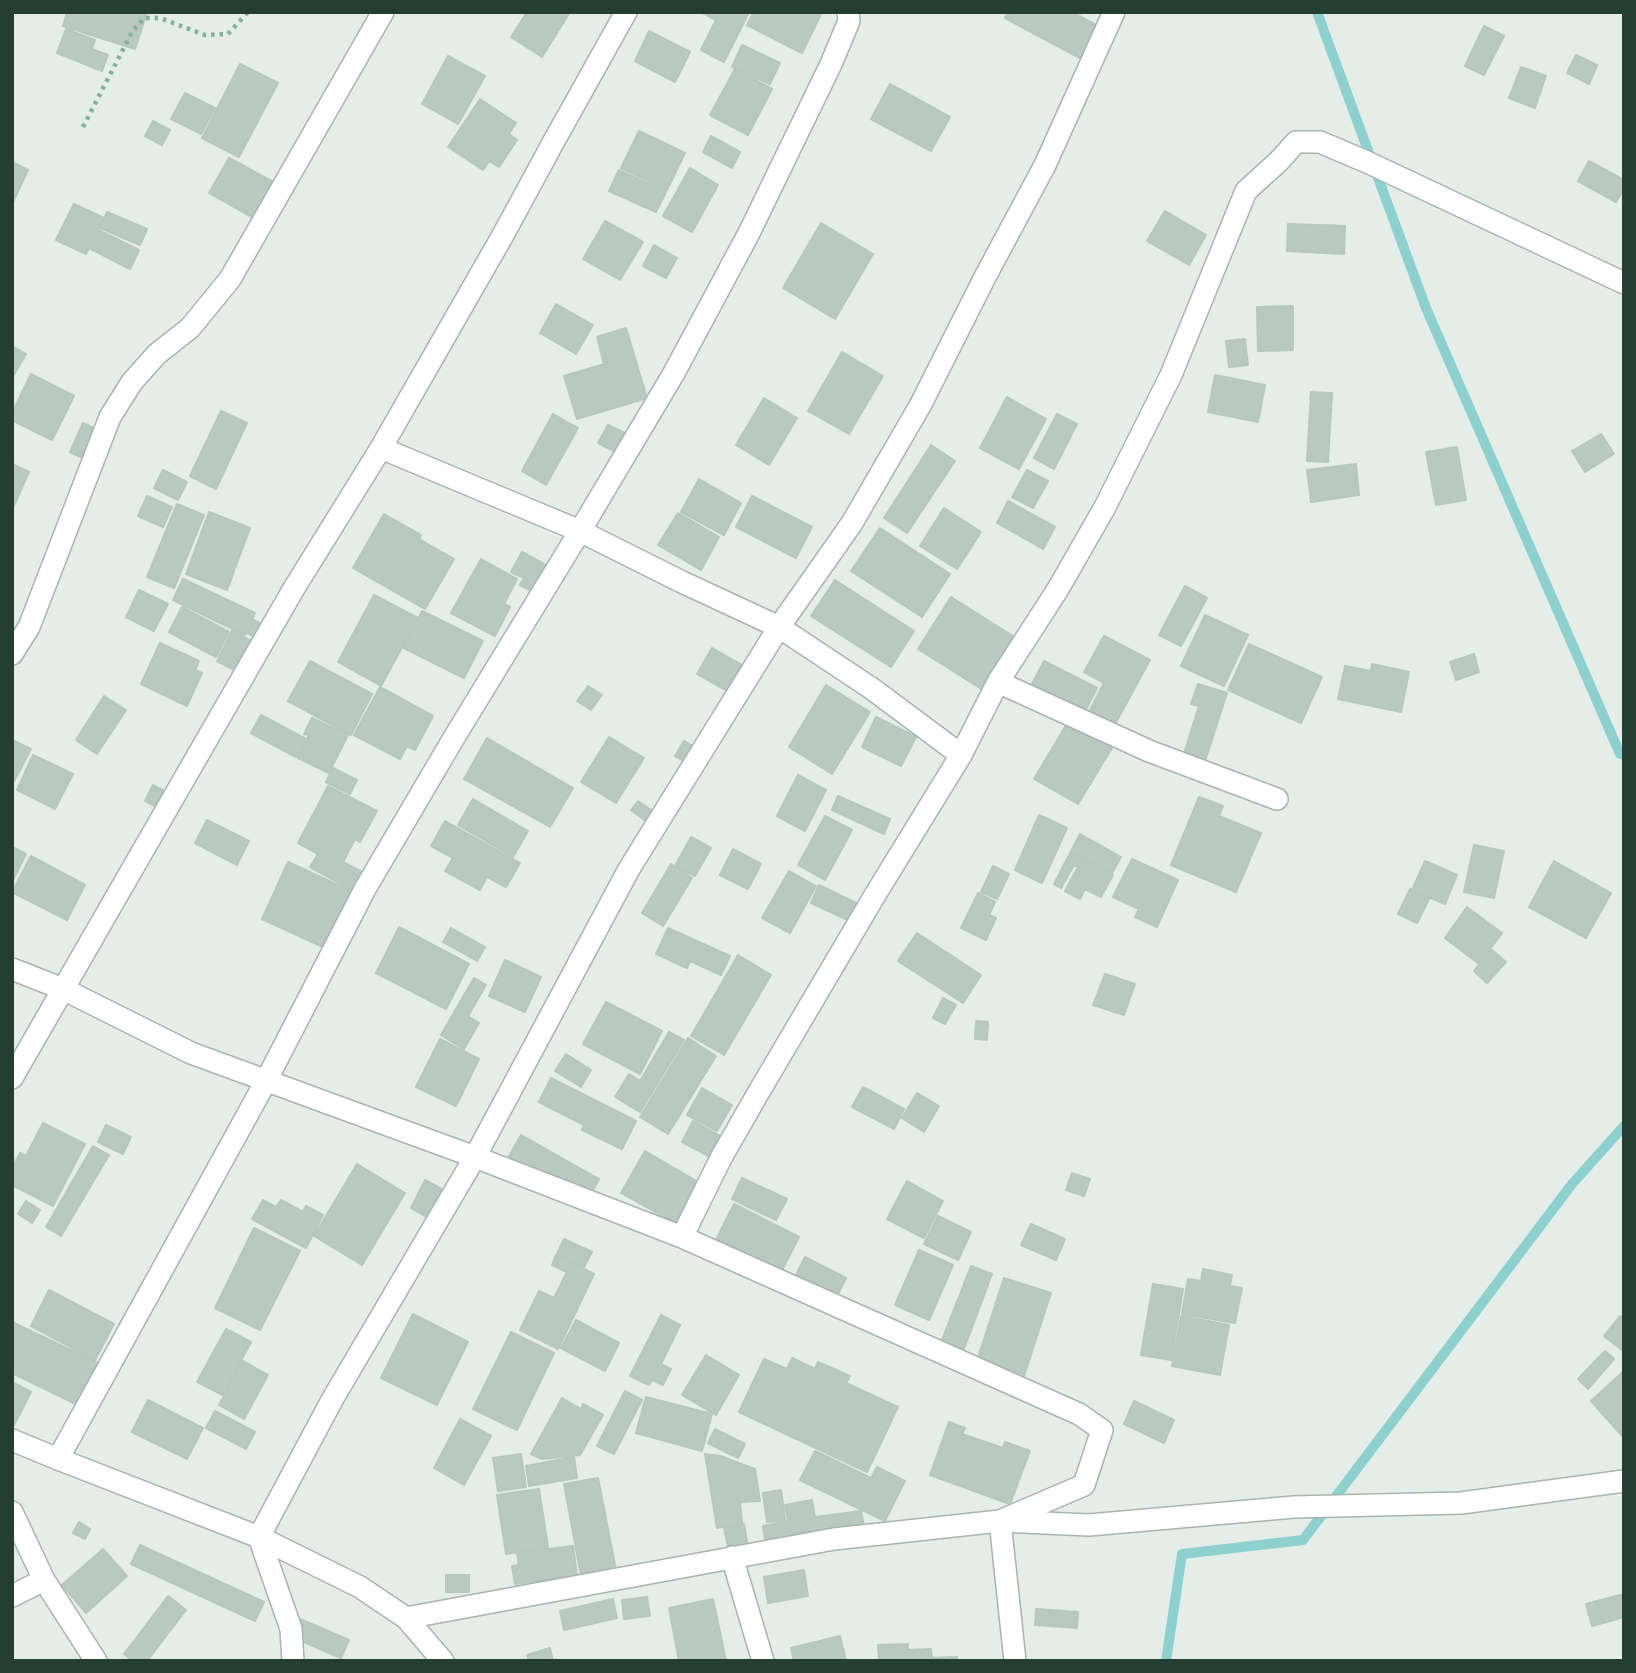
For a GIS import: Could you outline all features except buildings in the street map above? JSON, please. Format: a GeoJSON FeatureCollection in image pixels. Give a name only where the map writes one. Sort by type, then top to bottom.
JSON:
{"type":"FeatureCollection","features":[{"type":"Feature","properties":{"kind":"street"},"geometry":{"type":"LineString","coordinates":[[12,654],[29,627],[110,417],[132,382],[157,354],[190,328],[230,279],[383,12]]}},
{"type":"Feature","properties":{"kind":"street"},"geometry":{"type":"LineString","coordinates":[[12,1078],[293,590],[381,448],[626,12]]}},
{"type":"Feature","properties":{"kind":"street"},"geometry":{"type":"LineString","coordinates":[[58,1459],[266,1081],[365,889],[674,373],[749,233],[831,64],[849,21],[848,12]]}},
{"type":"Feature","properties":{"kind":"street"},"geometry":{"type":"LineString","coordinates":[[293,1661],[291,1629],[259,1536],[331,1400],[475,1157],[629,869],[779,627],[852,523],[921,404],[1045,165],[1114,12]]}},
{"type":"Feature","properties":{"kind":"street"},"geometry":{"type":"LineString","coordinates":[[682,1237],[757,1095],[961,755],[998,682],[1058,589],[1105,507],[1171,375],[1246,191],[1296,142],[1320,142],[1624,283]]}},
{"type":"Feature","properties":{"kind":"street"},"geometry":{"type":"LineString","coordinates":[[381,448],[580,531],[779,627],[871,688],[961,755]]}},
{"type":"Feature","properties":{"kind":"street"},"geometry":{"type":"LineString","coordinates":[[998,682],[1149,751],[1277,799]]}},
{"type":"Feature","properties":{"kind":"street"},"geometry":{"type":"LineString","coordinates":[[12,969],[63,989],[191,1053],[475,1157],[682,1237],[1079,1414],[1102,1430],[1084,1485],[1000,1521]]}},
{"type":"Feature","properties":{"kind":"street"},"geometry":{"type":"LineString","coordinates":[[12,1440],[259,1536],[360,1587],[406,1618],[443,1661]]}},
{"type":"Feature","properties":{"kind":"street"},"geometry":{"type":"LineString","coordinates":[[406,1618],[834,1539],[1000,1521],[1089,1525],[1294,1507],[1461,1503],[1624,1481]]}},
{"type":"Feature","properties":{"kind":"street"},"geometry":{"type":"LineString","coordinates":[[12,1512],[44,1580],[96,1661]]}},
{"type":"Feature","properties":{"kind":"street"},"geometry":{"type":"LineString","coordinates":[[1000,1521],[1015,1661]]}},
{"type":"Feature","properties":{"kind":"street"},"geometry":{"type":"LineString","coordinates":[[732,1557],[763,1661]]}},
{"type":"Feature","properties":{"kind":"street"},"geometry":{"type":"LineString","coordinates":[[12,1596],[44,1580]]}},
{"type":"Feature","properties":{"kind":"path"},"geometry":{"type":"LineString","coordinates":[[83,127],[132,32],[144,18],[160,18],[205,35],[228,34],[248,12]]}},
{"type":"Feature","properties":{"kind":"waterway"},"geometry":{"type":"LineString","coordinates":[[1317,12],[1426,308],[1620,754],[1624,755]]}},
{"type":"Feature","properties":{"kind":"waterway"},"geometry":{"type":"LineString","coordinates":[[1166,1661],[1182,1554],[1303,1540],[1572,1184],[1624,1126]]}}]}
